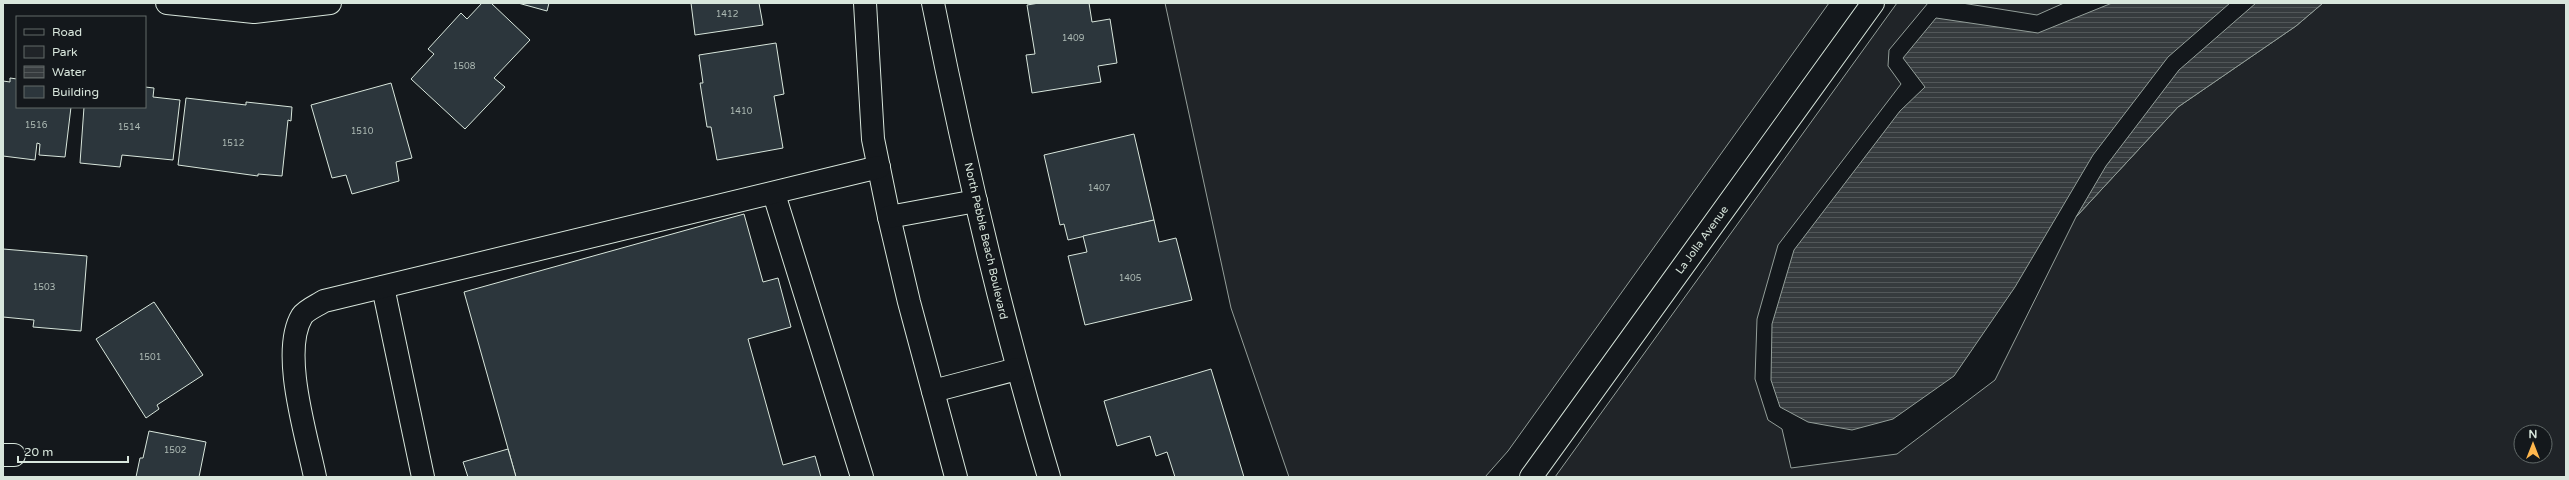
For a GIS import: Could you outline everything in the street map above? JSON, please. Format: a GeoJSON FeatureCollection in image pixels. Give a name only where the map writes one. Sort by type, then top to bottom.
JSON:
{"type":"FeatureCollection","features":[{"type":"Feature","properties":{"kind":"street"},"geometry":{"type":"LineString","coordinates":[[168,3],[254,12],[330,3]]}},
{"type":"Feature","properties":{"kind":"street"},"geometry":{"type":"LineString","coordinates":[[865,3],[873,140],[888,217],[956,477]]}},
{"type":"Feature","properties":{"kind":"street","name":"North Pebble Beach Boulevard"},"geometry":{"type":"LineString","coordinates":[[933,3],[955,112],[1016,369],[1049,477]]}},
{"type":"Feature","properties":{"kind":"street","name":"La Jolla Avenue"},"geometry":{"type":"LineString","coordinates":[[1530,477],[1872,3]]}},
{"type":"Feature","properties":{"kind":"street"},"geometry":{"type":"LineString","coordinates":[[315,477],[296,384],[292,356],[294,336],[302,315],[324,301],[879,168]]}},
{"type":"Feature","properties":{"kind":"street"},"geometry":{"type":"LineString","coordinates":[[774,194],[862,477]]}},
{"type":"Feature","properties":{"kind":"street"},"geometry":{"type":"LineString","coordinates":[[888,217],[976,201]]}},
{"type":"Feature","properties":{"kind":"street"},"geometry":{"type":"LineString","coordinates":[[382,287],[423,477]]}},
{"type":"Feature","properties":{"kind":"street"},"geometry":{"type":"LineString","coordinates":[[933,390],[1016,369]]}},
{"type":"Feature","properties":{"kind":"green space"},"geometry":{"type":"Polygon","coordinates":[[[1165,3],[1829,3],[1508,451],[1485,477],[1289,477],[1231,308],[1165,3]]]}},
{"type":"Feature","properties":{"kind":"green space"},"geometry":{"type":"Polygon","coordinates":[[[1897,3],[1928,3],[1889,50],[1888,66],[1901,84],[1778,245],[1757,319],[1755,379],[1768,420],[1782,429],[1791,468],[1897,454],[1995,380],[2076,217],[2178,107],[2296,26],[2323,3],[2566,3],[2566,477],[1555,477],[1897,3]]]}},
{"type":"Feature","properties":{"kind":"green space"},"geometry":{"type":"Polygon","coordinates":[[[1962,3],[2064,3],[2037,15],[1962,3]]]}},
{"type":"Feature","properties":{"kind":"water"},"geometry":{"type":"Polygon","coordinates":[[[2112,3],[2230,3],[2168,57],[2093,155],[2015,287],[1954,376],[1893,419],[1852,430],[1808,422],[1780,407],[1771,380],[1772,324],[1794,250],[1900,111],[1925,87],[1903,58],[1936,18],[2038,33],[2112,3]]]}},
{"type":"Feature","properties":{"kind":"water"},"geometry":{"type":"Polygon","coordinates":[[[2256,3],[2323,3],[2296,26],[2178,107],[2076,217],[2106,166],[2179,70],[2256,3]]]}},
{"type":"Feature","properties":{"kind":"building"},"geometry":{"type":"Polygon","coordinates":[[[482,3],[491,3],[530,40],[494,78],[505,87],[465,129],[411,79],[434,54],[428,49],[461,13],[467,19],[482,3]]]}},
{"type":"Feature","properties":{"kind":"building"},"geometry":{"type":"Polygon","coordinates":[[[518,3],[549,3],[547,11],[518,3]]]}},
{"type":"Feature","properties":{"kind":"building"},"geometry":{"type":"Polygon","coordinates":[[[691,3],[759,3],[763,25],[695,35],[691,3]]]}},
{"type":"Feature","properties":{"kind":"building"},"geometry":{"type":"Polygon","coordinates":[[[1039,3],[1089,3],[1092,22],[1110,19],[1117,63],[1098,66],[1101,82],[1032,93],[1026,55],[1035,54],[1027,5],[1039,3]]]}},
{"type":"Feature","properties":{"kind":"building"},"geometry":{"type":"Polygon","coordinates":[[[776,43],[784,94],[774,96],[783,148],[717,160],[711,127],[707,127],[700,83],[703,83],[699,55],[776,43]]]}},
{"type":"Feature","properties":{"kind":"building"},"geometry":{"type":"Polygon","coordinates":[[[10,78],[16,79],[16,108],[71,108],[65,157],[39,155],[40,144],[37,143],[35,160],[3,156],[3,81],[10,82],[10,78]]]}},
{"type":"Feature","properties":{"kind":"building"},"geometry":{"type":"Polygon","coordinates":[[[391,83],[412,158],[396,162],[399,181],[352,194],[346,175],[332,178],[311,105],[391,83]]]}},
{"type":"Feature","properties":{"kind":"building"},"geometry":{"type":"Polygon","coordinates":[[[146,87],[154,88],[153,97],[180,100],[173,160],[122,155],[120,167],[80,163],[84,108],[146,108],[146,87]]]}},
{"type":"Feature","properties":{"kind":"building"},"geometry":{"type":"Polygon","coordinates":[[[186,98],[246,105],[246,102],[292,107],[291,121],[288,120],[282,176],[258,174],[258,176],[178,165],[186,98]]]}},
{"type":"Feature","properties":{"kind":"building"},"geometry":{"type":"Polygon","coordinates":[[[1134,134],[1154,220],[1068,240],[1064,224],[1060,225],[1044,155],[1134,134]]]}},
{"type":"Feature","properties":{"kind":"building"},"geometry":{"type":"Polygon","coordinates":[[[744,214],[763,282],[778,278],[791,327],[748,339],[783,465],[815,456],[821,477],[516,477],[464,292],[744,214]]]}},
{"type":"Feature","properties":{"kind":"building"},"geometry":{"type":"Polygon","coordinates":[[[1154,220],[1159,242],[1176,238],[1192,300],[1085,325],[1068,256],[1087,252],[1083,236],[1154,220]]]}},
{"type":"Feature","properties":{"kind":"building"},"geometry":{"type":"Polygon","coordinates":[[[3,249],[87,256],[81,331],[33,327],[34,320],[3,317],[3,249]]]}},
{"type":"Feature","properties":{"kind":"building"},"geometry":{"type":"Polygon","coordinates":[[[154,302],[203,375],[157,405],[159,409],[146,418],[96,339],[154,302]]]}},
{"type":"Feature","properties":{"kind":"building"},"geometry":{"type":"Polygon","coordinates":[[[1211,369],[1244,477],[1175,477],[1167,452],[1156,456],[1150,436],[1117,446],[1104,401],[1211,369]]]}},
{"type":"Feature","properties":{"kind":"building"},"geometry":{"type":"Polygon","coordinates":[[[149,431],[206,442],[199,477],[136,477],[140,458],[143,458],[149,431]]]}},
{"type":"Feature","properties":{"kind":"building"},"geometry":{"type":"Polygon","coordinates":[[[508,449],[516,477],[468,477],[463,462],[508,449]]]}}]}
